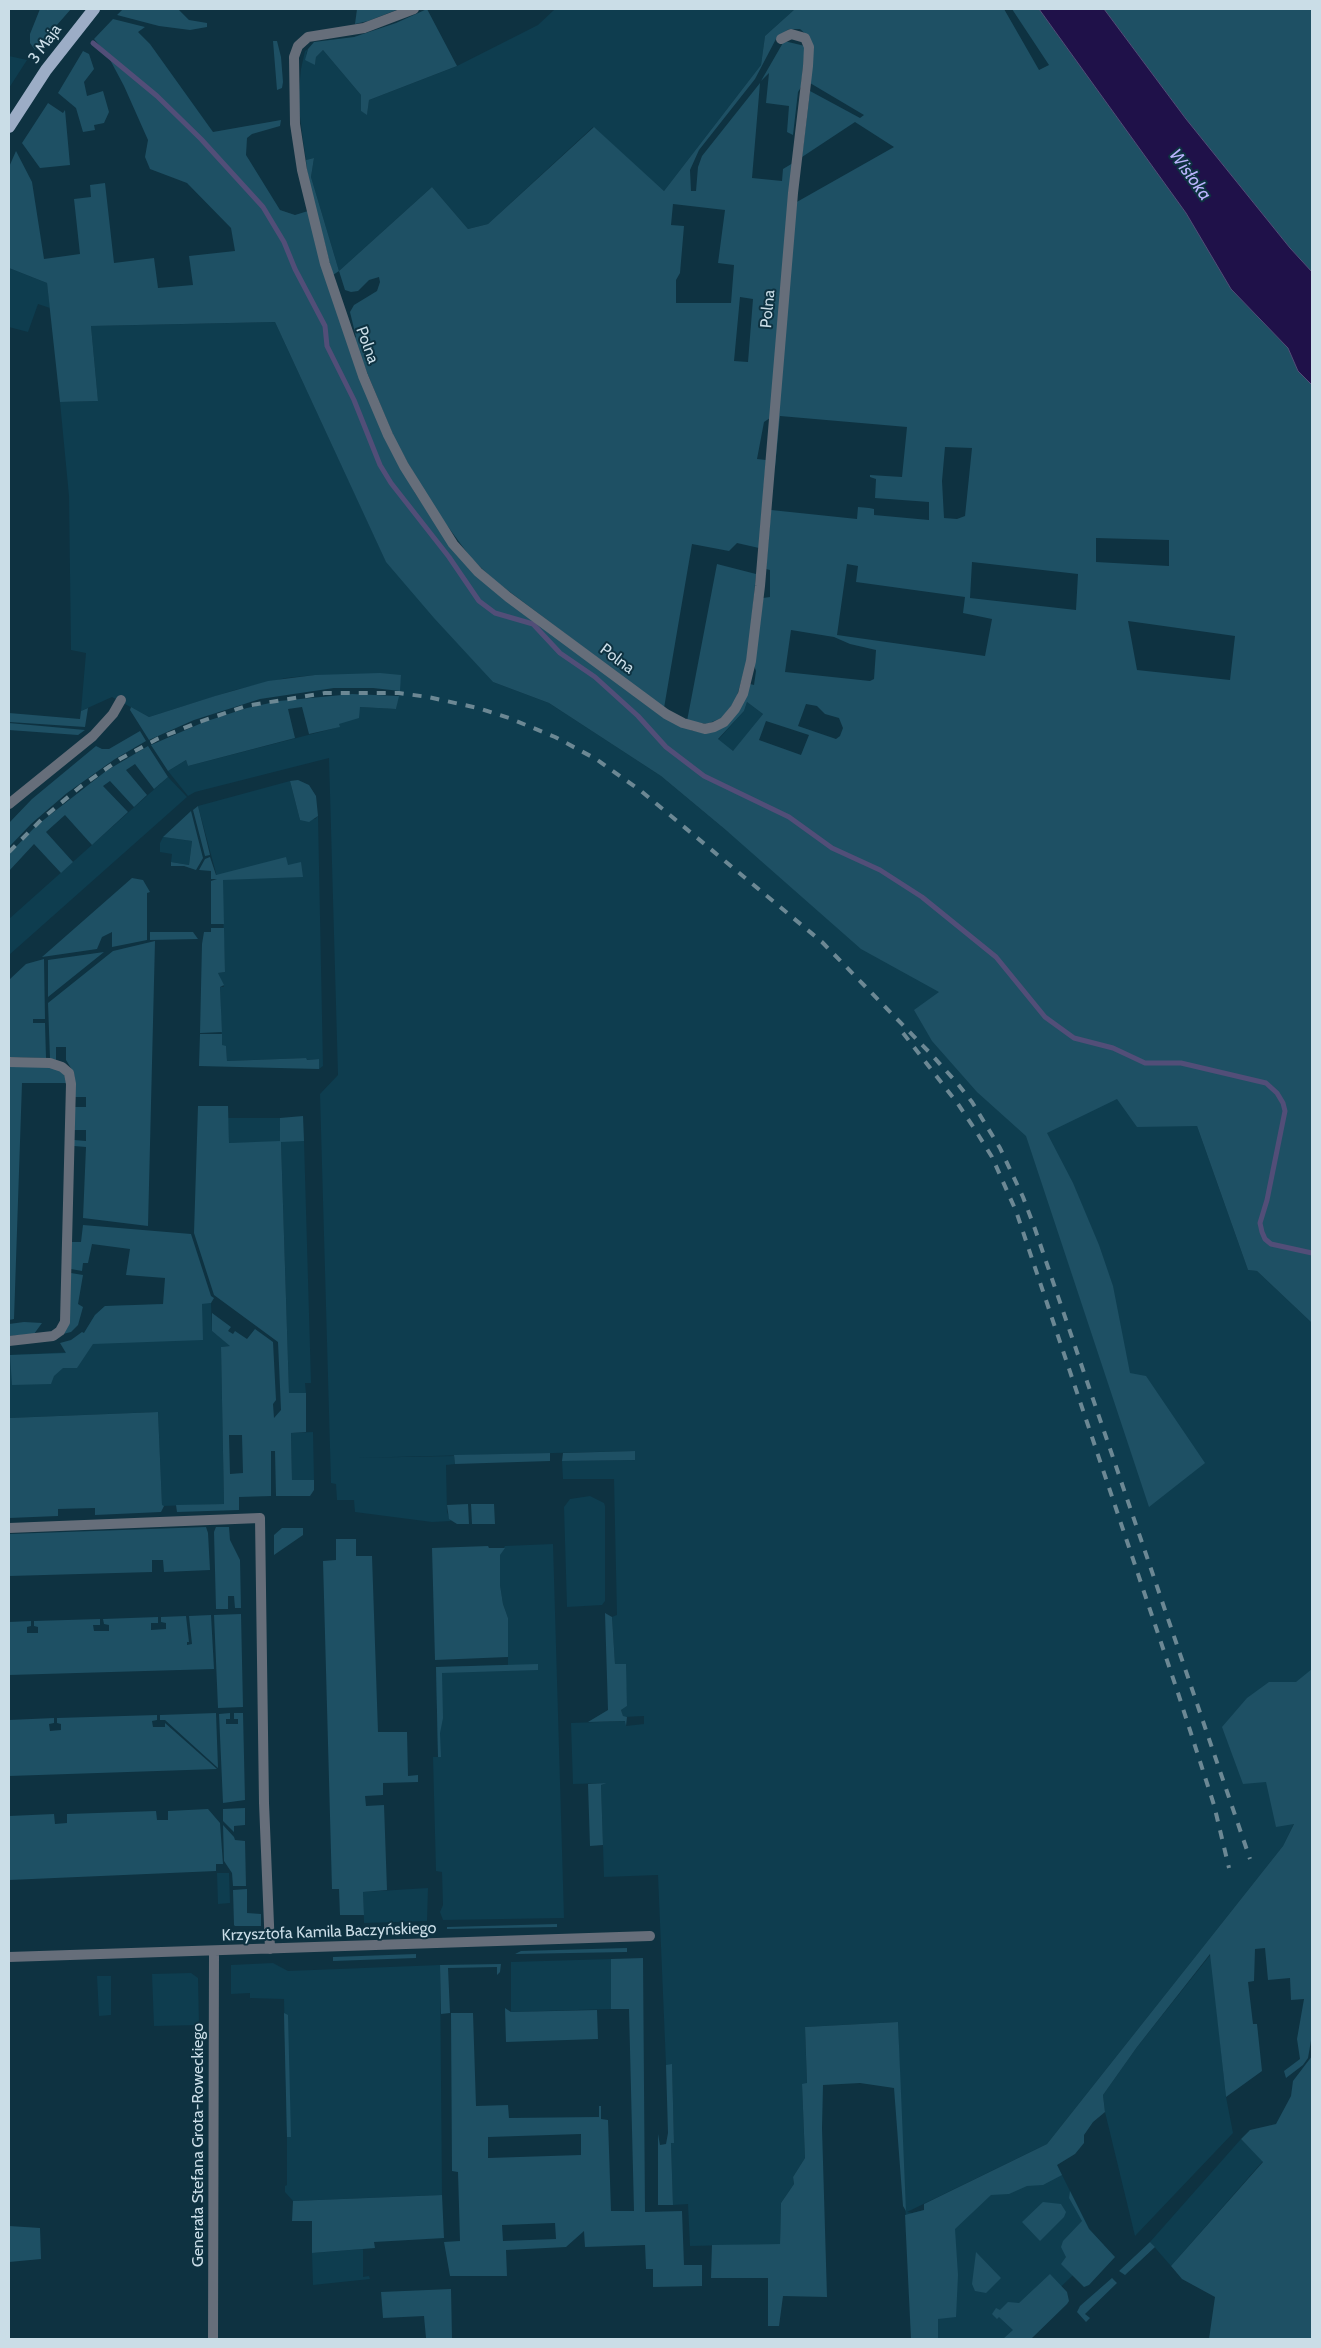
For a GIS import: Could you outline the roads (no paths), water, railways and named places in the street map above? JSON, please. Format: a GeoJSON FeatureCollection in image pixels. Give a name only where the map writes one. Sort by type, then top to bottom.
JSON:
{"type":"FeatureCollection","features":[{"type":"Feature","properties":{"kind":"main road","name":"3 Maja"},"geometry":{"type":"LineString","coordinates":[[9,127],[46,70],[94,9]]}},
{"type":"Feature","properties":{"kind":"street","name":"Polna"},"geometry":{"type":"LineString","coordinates":[[414,9],[364,28],[308,38],[298,46],[294,57],[295,124],[302,170],[325,264],[362,376],[404,466],[453,544],[478,572],[508,597],[666,714],[684,723],[705,729],[724,722],[735,709],[743,694],[751,661],[760,588],[793,193],[808,66],[808,47],[805,38],[791,34],[781,39]]}},
{"type":"Feature","properties":{"kind":"street"},"geometry":{"type":"LineString","coordinates":[[9,804],[93,736],[113,714],[121,700]]}},
{"type":"Feature","properties":{"kind":"street"},"geometry":{"type":"LineString","coordinates":[[9,1062],[50,1064],[62,1067],[69,1073],[71,1084],[65,1322],[60,1331],[53,1336],[9,1341]]}},
{"type":"Feature","properties":{"kind":"street"},"geometry":{"type":"LineString","coordinates":[[9,1528],[260,1518],[264,1803],[270,1949]]}},
{"type":"Feature","properties":{"kind":"street","name":"Krzysztofa Kamila Baczyńskiego"},"geometry":{"type":"LineString","coordinates":[[9,1957],[650,1936]]}},
{"type":"Feature","properties":{"kind":"street","name":"Generała Stefana Grota-Roweckiego"},"geometry":{"type":"LineString","coordinates":[[213,2339],[214,1951]]}},
{"type":"Feature","properties":{"kind":"water","name":"Wisłoka"},"geometry":{"type":"Polygon","coordinates":[[[1039,9],[1104,9],[1186,119],[1290,248],[1312,272],[1312,385],[1298,371],[1288,348],[1231,289],[1186,213],[1039,9]]]}},
{"type":"Feature","properties":{"kind":"waterway"},"geometry":{"type":"LineString","coordinates":[[93,43],[157,96],[201,139],[263,207],[284,242],[295,269],[325,326],[327,346],[354,400],[380,465],[391,483],[449,557],[479,601],[495,613],[533,624],[560,653],[595,677],[638,716],[666,747],[704,776],[789,817],[832,848],[880,870],[922,897],[996,957],[1045,1017],[1074,1038],[1113,1048],[1145,1063],[1181,1063],[1266,1083],[1277,1093],[1285,1111],[1267,1200],[1260,1223],[1262,1232],[1265,1239],[1271,1244],[1312,1253]]}},
{"type":"Feature","properties":{"kind":"railway"},"geometry":{"type":"LineString","coordinates":[[9,852],[43,818],[80,787],[120,759],[157,739],[246,706],[325,693],[399,693],[478,708],[509,718],[555,737],[596,759],[641,791],[822,942],[957,1083],[972,1102],[1000,1148],[1023,1197],[1035,1229],[1250,1859]]}},
{"type":"Feature","properties":{"kind":"railway"},"geometry":{"type":"LineString","coordinates":[[903,1033],[958,1104],[974,1128],[992,1157],[1016,1211],[1178,1693],[1214,1805],[1229,1868]]}}]}
